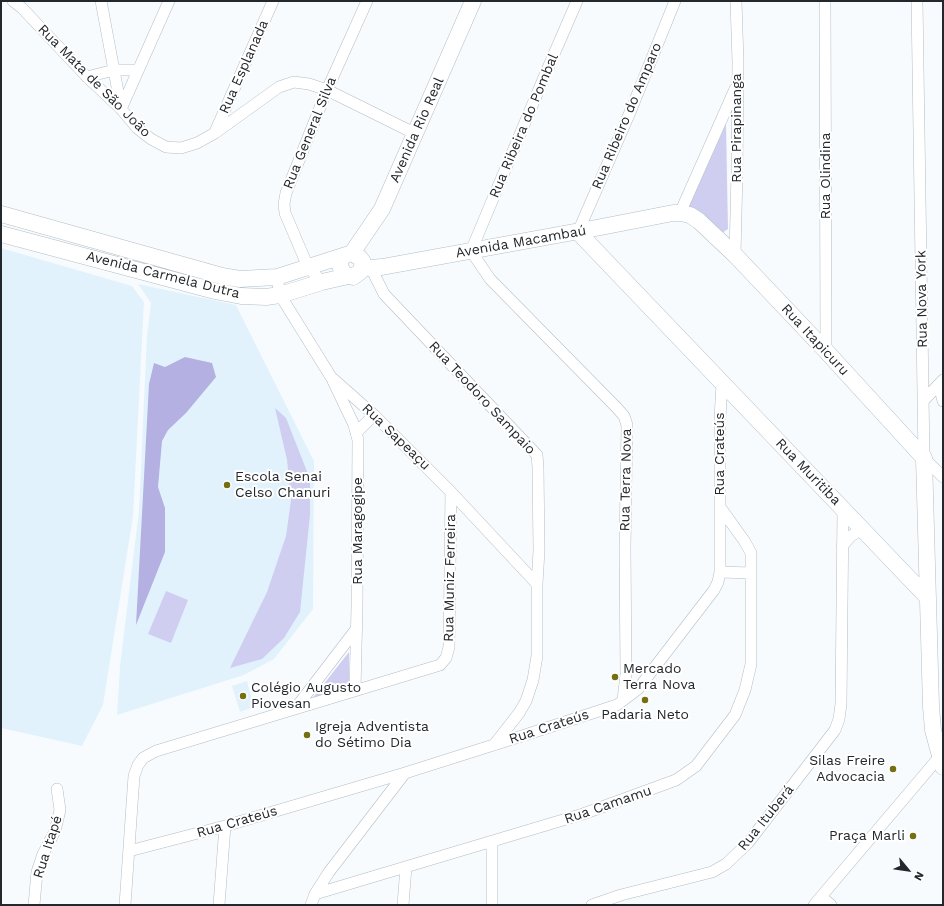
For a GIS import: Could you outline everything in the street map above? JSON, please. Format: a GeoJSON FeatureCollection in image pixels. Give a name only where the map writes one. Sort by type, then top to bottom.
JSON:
{"type":"FeatureCollection","features":[{"type":"Feature","properties":{"kind":"street","name":"Rua Mata de São João"},"geometry":{"type":"LineString","coordinates":[[13,1],[22,8],[87,77],[121,109],[142,132],[166,147],[181,148],[197,143],[215,133],[279,87],[294,82],[309,84],[327,90],[416,134]]}},
{"type":"Feature","properties":{"kind":"street"},"geometry":{"type":"LineString","coordinates":[[101,1],[121,109]]}},
{"type":"Feature","properties":{"kind":"street"},"geometry":{"type":"LineString","coordinates":[[121,109],[137,70],[169,1]]}},
{"type":"Feature","properties":{"kind":"street","name":"Rua Esplanada"},"geometry":{"type":"LineString","coordinates":[[215,133],[273,1]]}},
{"type":"Feature","properties":{"kind":"street","name":"Rua General Silva"},"geometry":{"type":"LineString","coordinates":[[322,282],[308,267],[285,213],[284,204],[286,193],[327,90],[367,1]]}},
{"type":"Feature","properties":{"kind":"street","name":"Avenida Rio Real"},"geometry":{"type":"LineString","coordinates":[[348,255],[382,209],[473,1]]}},
{"type":"Feature","properties":{"kind":"street","name":"Rua Ribeira do Pombal"},"geometry":{"type":"LineString","coordinates":[[471,251],[577,1]]}},
{"type":"Feature","properties":{"kind":"street","name":"Rua Ribeiro do Amparo"},"geometry":{"type":"LineString","coordinates":[[578,232],[676,1]]}},
{"type":"Feature","properties":{"kind":"street","name":"Rua Pirapinanga"},"geometry":{"type":"LineString","coordinates":[[735,255],[737,192],[736,1]]}},
{"type":"Feature","properties":{"kind":"street","name":"Rua Olindina"},"geometry":{"type":"LineString","coordinates":[[825,1],[826,350]]}},
{"type":"Feature","properties":{"kind":"street","name":"Rua Nova York"},"geometry":{"type":"LineString","coordinates":[[917,1],[924,458],[928,598]]}},
{"type":"Feature","properties":{"kind":"street"},"geometry":{"type":"LineString","coordinates":[[87,77],[114,70],[137,70]]}},
{"type":"Feature","properties":{"kind":"street"},"geometry":{"type":"LineString","coordinates":[[680,212],[737,84]]}},
{"type":"Feature","properties":{"kind":"street","name":"Avenida Macambaú"},"geometry":{"type":"LineString","coordinates":[[367,268],[578,232],[680,212]]}},
{"type":"Feature","properties":{"kind":"street","name":"Rua Itapicuru"},"geometry":{"type":"LineString","coordinates":[[680,212],[690,215],[700,221],[735,255],[826,350],[943,477]]}},
{"type":"Feature","properties":{"kind":"street","name":"Avenida Carmela Dutra"},"geometry":{"type":"LineString","coordinates":[[1,214],[222,276],[240,279],[276,277],[348,255]]}},
{"type":"Feature","properties":{"kind":"street","name":"Rua Muritiba"},"geometry":{"type":"LineString","coordinates":[[578,232],[928,598]]}},
{"type":"Feature","properties":{"kind":"street","name":"Avenida Carmela Dutra"},"geometry":{"type":"LineString","coordinates":[[1,234],[226,294],[266,297],[280,295],[322,282],[348,276]]}},
{"type":"Feature","properties":{"kind":"street","name":"Rua Terra Nova"},"geometry":{"type":"LineString","coordinates":[[471,251],[490,279],[618,408],[624,416],[627,425],[625,550],[626,674],[623,700]]}},
{"type":"Feature","properties":{"kind":"street"},"geometry":{"type":"LineString","coordinates":[[348,255],[360,258],[367,268],[353,277],[348,276],[344,274],[340,266],[340,261],[348,255]]}},
{"type":"Feature","properties":{"kind":"street","name":"Rua Teodoro Sampaio"},"geometry":{"type":"LineString","coordinates":[[367,268],[384,294],[537,455],[539,551],[537,584],[537,656],[533,680],[526,701],[519,713],[494,745]]}},
{"type":"Feature","properties":{"kind":"street","name":"Rua Sapeaçu"},"geometry":{"type":"LineString","coordinates":[[276,277],[280,295],[331,377],[374,415],[451,492],[537,584]]}},
{"type":"Feature","properties":{"kind":"street"},"geometry":{"type":"LineString","coordinates":[[923,376],[942,381]]}},
{"type":"Feature","properties":{"kind":"street","name":"Rua Maragogipe"},"geometry":{"type":"LineString","coordinates":[[331,377],[357,432],[358,440],[357,628],[355,690]]}},
{"type":"Feature","properties":{"kind":"street"},"geometry":{"type":"LineString","coordinates":[[924,400],[942,381]]}},
{"type":"Feature","properties":{"kind":"street"},"geometry":{"type":"LineString","coordinates":[[942,381],[943,401]]}},
{"type":"Feature","properties":{"kind":"street","name":"Rua Crateús"},"geometry":{"type":"LineString","coordinates":[[129,851],[225,826],[525,736],[617,704],[638,689],[714,590],[718,582],[720,572],[720,418],[722,384]]}},
{"type":"Feature","properties":{"kind":"street"},"geometry":{"type":"LineString","coordinates":[[357,432],[374,415]]}},
{"type":"Feature","properties":{"kind":"street","name":"Rua Muniz Ferreira"},"geometry":{"type":"LineString","coordinates":[[129,851],[134,776],[138,765],[144,758],[156,751],[440,665],[446,658],[449,646],[451,492]]}},
{"type":"Feature","properties":{"kind":"street","name":"Rua Camamu"},"geometry":{"type":"LineString","coordinates":[[315,894],[583,814],[676,780],[696,766],[735,715],[745,690],[751,664],[751,553],[720,507]]}},
{"type":"Feature","properties":{"kind":"street","name":"Rua Ituberá"},"geometry":{"type":"LineString","coordinates":[[592,905],[706,874],[726,864],[748,843],[835,730],[839,719],[841,704],[843,509]]}},
{"type":"Feature","properties":{"kind":"street"},"geometry":{"type":"LineString","coordinates":[[842,546],[851,536],[862,529]]}},
{"type":"Feature","properties":{"kind":"street"},"geometry":{"type":"LineString","coordinates":[[908,578],[922,570],[927,562]]}},
{"type":"Feature","properties":{"kind":"street"},"geometry":{"type":"LineString","coordinates":[[720,572],[751,573]]}},
{"type":"Feature","properties":{"kind":"street"},"geometry":{"type":"LineString","coordinates":[[831,905],[818,901],[942,759],[933,730],[931,707],[928,598]]}},
{"type":"Feature","properties":{"kind":"street"},"geometry":{"type":"LineString","coordinates":[[295,709],[357,628]]}},
{"type":"Feature","properties":{"kind":"street"},"geometry":{"type":"LineString","coordinates":[[626,674],[638,689]]}},
{"type":"Feature","properties":{"kind":"street"},"geometry":{"type":"LineString","coordinates":[[519,713],[521,727],[525,736]]}},
{"type":"Feature","properties":{"kind":"street"},"geometry":{"type":"LineString","coordinates":[[312,905],[315,894],[329,872],[405,773]]}},
{"type":"Feature","properties":{"kind":"street"},"geometry":{"type":"LineString","coordinates":[[368,784],[382,790],[388,795]]}},
{"type":"Feature","properties":{"kind":"street","name":"Rua Itapé"},"geometry":{"type":"LineString","coordinates":[[34,905],[37,872],[43,854],[55,831],[60,810],[57,790]]}},
{"type":"Feature","properties":{"kind":"street"},"geometry":{"type":"LineString","coordinates":[[219,905],[225,826]]}},
{"type":"Feature","properties":{"kind":"street"},"geometry":{"type":"LineString","coordinates":[[492,842],[492,905]]}},
{"type":"Feature","properties":{"kind":"street"},"geometry":{"type":"LineString","coordinates":[[124,905],[129,851]]}},
{"type":"Feature","properties":{"kind":"street"},"geometry":{"type":"LineString","coordinates":[[403,905],[406,867]]}},
{"type":"Feature","properties":{"kind":"shaded area"},"geometry":{"type":"Polygon","coordinates":[[[726,124],[728,229],[722,233],[716,232],[689,206],[726,124]]]}},
{"type":"Feature","properties":{"kind":"shaded area"},"geometry":{"type":"Polygon","coordinates":[[[1,248],[132,286],[144,302],[133,516],[103,705],[82,746],[1,728],[1,248]]]}},
{"type":"Feature","properties":{"kind":"shaded area","name":"Escola Senai Celso Chanuri"},"geometry":{"type":"Polygon","coordinates":[[[138,284],[236,305],[314,461],[313,609],[274,659],[244,675],[117,715],[120,666],[139,510],[147,335],[151,303],[138,284]]]}},
{"type":"Feature","properties":{"kind":"shaded area"},"geometry":{"type":"Polygon","coordinates":[[[185,357],[212,363],[216,377],[186,413],[168,430],[162,441],[158,487],[165,508],[165,552],[136,625],[149,384],[154,363],[165,367],[185,357]]]}},
{"type":"Feature","properties":{"kind":"shaded area"},"geometry":{"type":"Polygon","coordinates":[[[275,408],[286,418],[310,479],[310,515],[300,612],[284,638],[262,659],[230,668],[267,592],[286,536],[291,500],[287,460],[275,408]]]}},
{"type":"Feature","properties":{"kind":"shaded area"},"geometry":{"type":"Polygon","coordinates":[[[166,591],[188,600],[171,643],[148,634],[166,591]]]}},
{"type":"Feature","properties":{"kind":"shaded area"},"geometry":{"type":"Polygon","coordinates":[[[349,652],[349,684],[312,699],[349,652]]]}},
{"type":"Feature","properties":{"kind":"shaded area","name":"Colégio Augusto Piovesan"},"geometry":{"type":"Polygon","coordinates":[[[247,681],[254,707],[240,712],[232,686],[247,681]]]}},
{"type":"Feature","properties":{"kind":"place","name":"Escola Senai Celso Chanuri"},"geometry":{"type":"Point","coordinates":[227,485]}},
{"type":"Feature","properties":{"kind":"place","name":"Mercado Terra Nova"},"geometry":{"type":"Point","coordinates":[615,677]}},
{"type":"Feature","properties":{"kind":"place","name":"Colégio Augusto Piovesan"},"geometry":{"type":"Point","coordinates":[243,696]}},
{"type":"Feature","properties":{"kind":"place","name":"Padaria Neto"},"geometry":{"type":"Point","coordinates":[645,700]}},
{"type":"Feature","properties":{"kind":"place","name":"Igreja Adventista do Sétimo Dia"},"geometry":{"type":"Point","coordinates":[307,735]}},
{"type":"Feature","properties":{"kind":"place","name":"Silas Freire Advocacia"},"geometry":{"type":"Point","coordinates":[893,769]}},
{"type":"Feature","properties":{"kind":"place","name":"Praça Marli"},"geometry":{"type":"Point","coordinates":[913,836]}}]}
